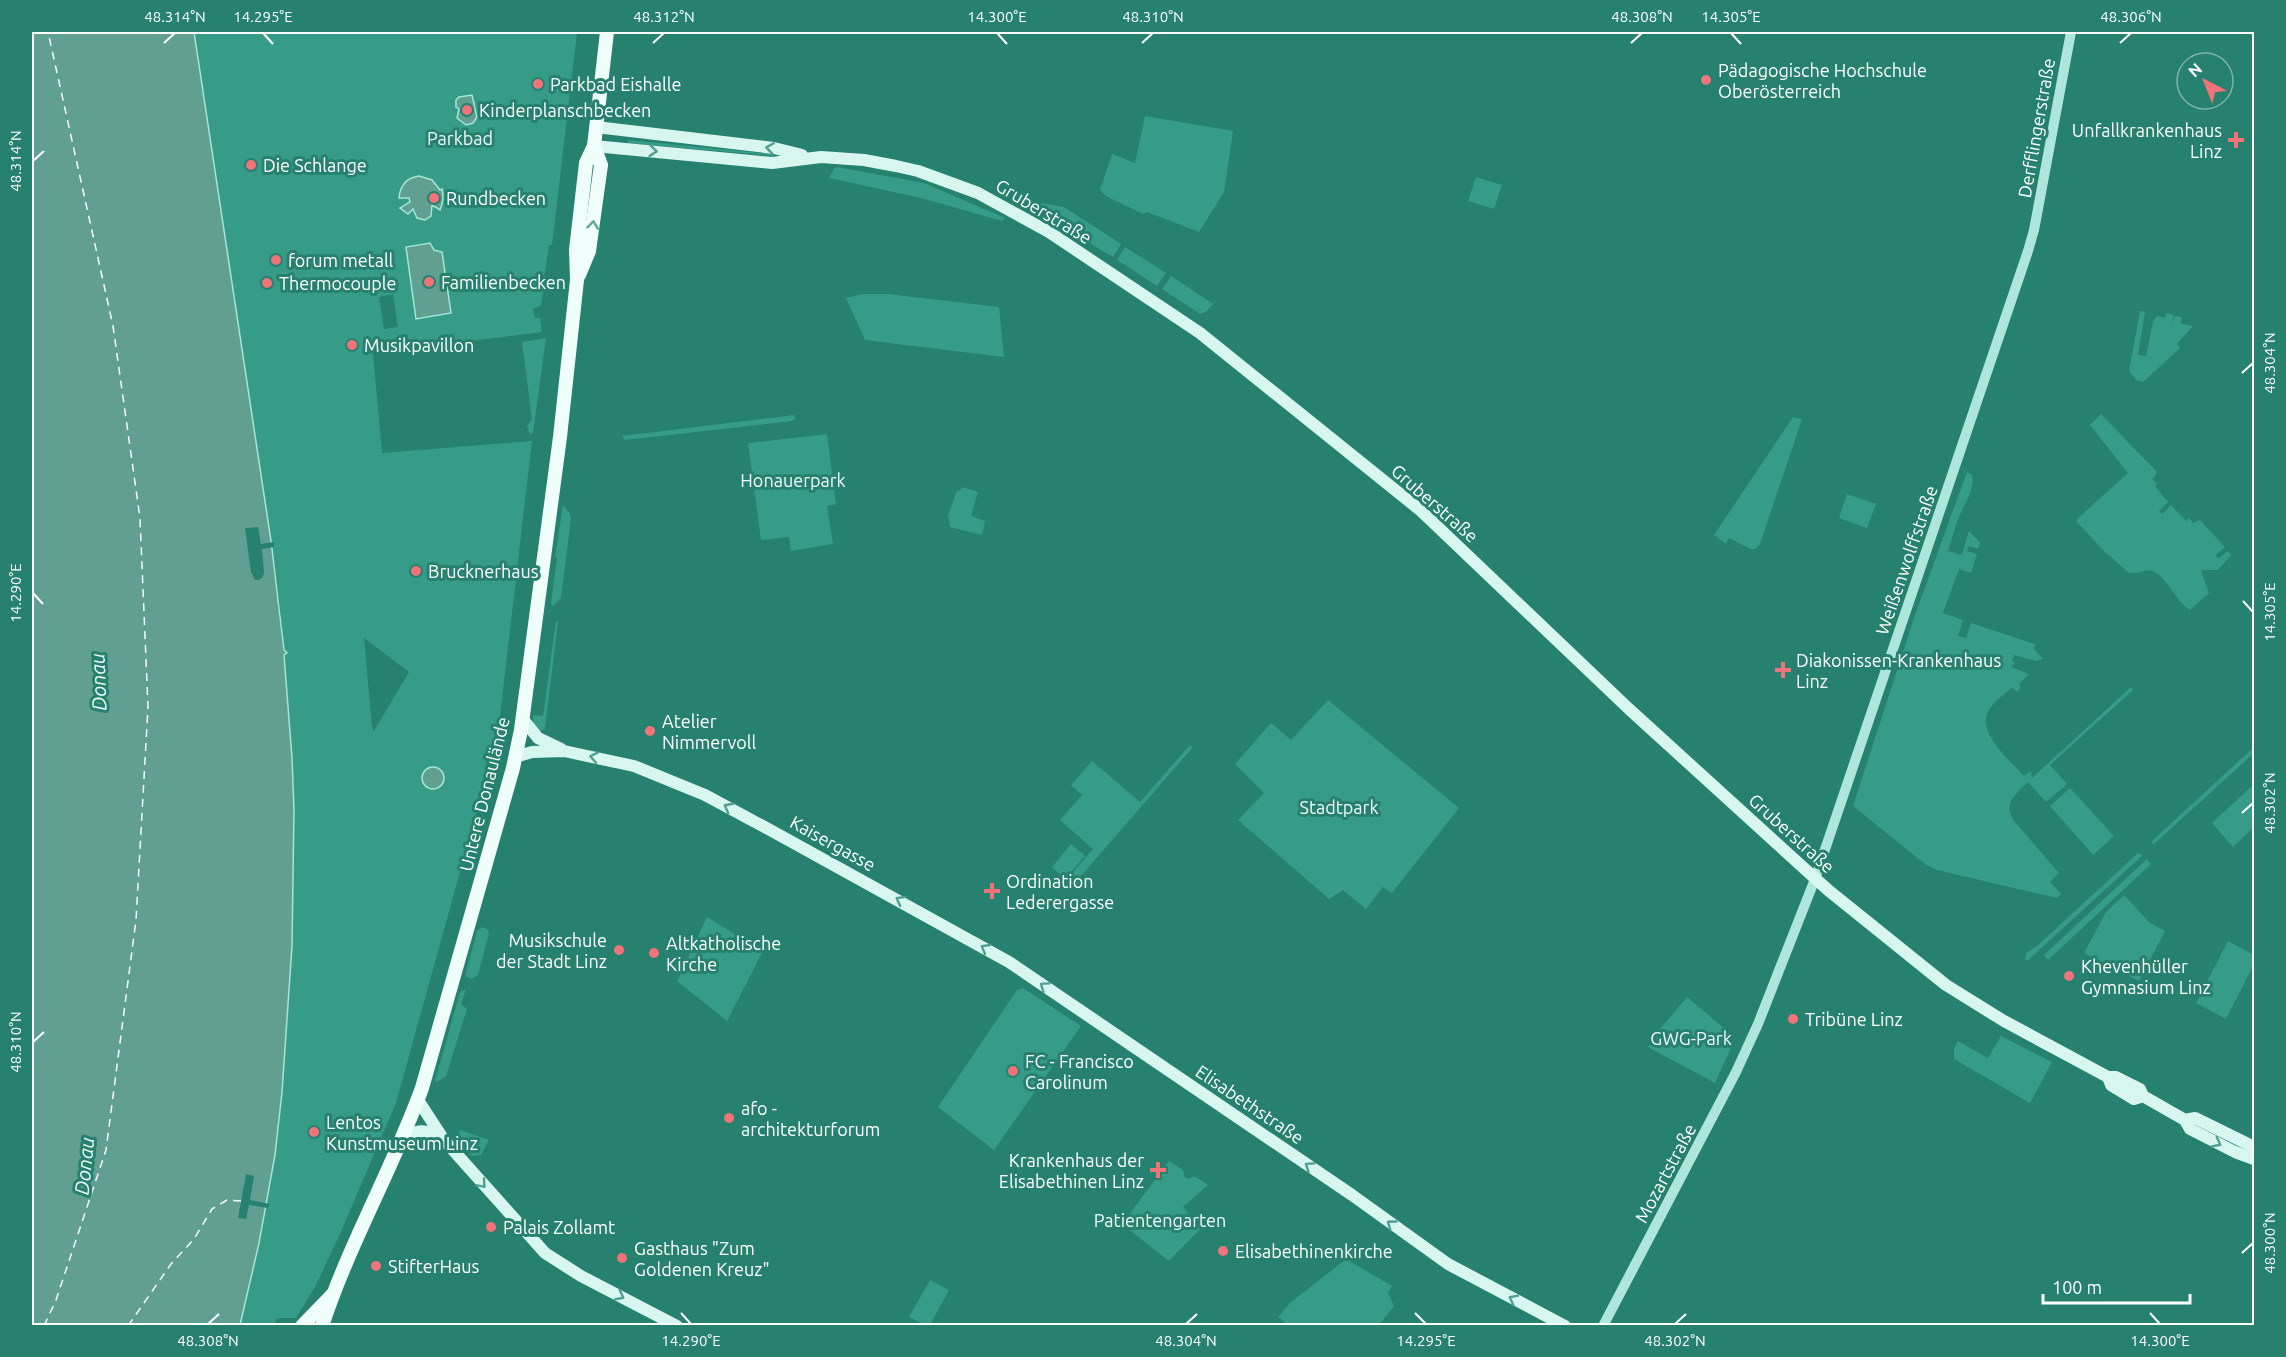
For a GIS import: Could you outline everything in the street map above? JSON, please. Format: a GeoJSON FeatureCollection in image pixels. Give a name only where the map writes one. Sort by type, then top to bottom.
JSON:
{"type":"FeatureCollection","features":[{"type":"Feature","properties":{"kind":"main road","name":"Untere Donaulände"},"geometry":{"type":"LineString","coordinates":[[322,1326],[333,1294],[418,1100],[442,1023],[515,757],[560,437],[577,280],[576,250],[586,163],[594,146],[607,32]]}},
{"type":"Feature","properties":{"kind":"main road","name":"Gruberstraße"},"geometry":{"type":"LineString","coordinates":[[596,127],[774,148],[809,157],[864,160],[918,171],[978,194],[1048,232],[1200,333],[1420,510],[1629,709],[1815,879],[1946,985],[2004,1021],[2108,1077],[2116,1077],[2140,1089],[2143,1096],[2185,1120]]}},
{"type":"Feature","properties":{"kind":"main road","name":"Gruberstraße"},"geometry":{"type":"LineString","coordinates":[[594,146],[772,163],[809,157]]}},
{"type":"Feature","properties":{"kind":"main road"},"geometry":{"type":"LineString","coordinates":[[522,718],[541,741],[564,751]]}},
{"type":"Feature","properties":{"kind":"main road"},"geometry":{"type":"LineString","coordinates":[[515,757],[532,752],[564,751]]}},
{"type":"Feature","properties":{"kind":"main road","name":"Kaisergasse"},"geometry":{"type":"LineString","coordinates":[[564,751],[624,763],[705,795],[951,928],[1018,968]]}},
{"type":"Feature","properties":{"kind":"main road","name":"Elisabethstraße"},"geometry":{"type":"LineString","coordinates":[[1018,968],[1460,1271],[1565,1326]]}},
{"type":"Feature","properties":{"kind":"main road"},"geometry":{"type":"LineString","coordinates":[[418,1100],[444,1140],[545,1253],[561,1265],[677,1326]]}},
{"type":"Feature","properties":{"kind":"main road"},"geometry":{"type":"LineString","coordinates":[[2254,1147],[2195,1118],[2185,1120],[2190,1129],[2254,1159]]}},
{"type":"Feature","properties":{"kind":"main road"},"geometry":{"type":"LineString","coordinates":[[403,1138],[413,1132],[427,1131],[444,1140]]}},
{"type":"Feature","properties":{"kind":"main road","name":"Untere Donaulände"},"geometry":{"type":"LineString","coordinates":[[302,1326],[333,1294]]}},
{"type":"Feature","properties":{"kind":"street","name":"Derfflingerstraße"},"geometry":{"type":"LineString","coordinates":[[2034,230],[2071,32]]}},
{"type":"Feature","properties":{"kind":"street","name":"Weißenwolffstraße"},"geometry":{"type":"LineString","coordinates":[[1754,1034],[1815,879],[2034,230]]}},
{"type":"Feature","properties":{"kind":"street","name":"Mozartstraße"},"geometry":{"type":"LineString","coordinates":[[1603,1326],[1754,1034]]}},
{"type":"Feature","properties":{"kind":"green space","name":"Parkbad"},"geometry":{"type":"Polygon","coordinates":[[[194,32],[577,32],[552,245],[549,245],[543,275],[545,277],[541,305],[533,309],[535,318],[540,318],[542,332],[373,353],[382,453],[532,441],[499,725],[396,1103],[340,1234],[315,1287],[296,1318],[277,1318],[274,1325],[240,1325],[259,1243],[275,1155],[282,1092],[292,946],[294,810],[284,655],[287,653],[284,650],[279,599],[194,32]],[[393,294],[379,297],[384,329],[398,327],[393,294]],[[364,638],[372,727],[374,731],[409,672],[364,638]]]}},
{"type":"Feature","properties":{"kind":"green space"},"geometry":{"type":"Polygon","coordinates":[[[1145,116],[1233,131],[1224,192],[1199,232],[1147,212],[1143,214],[1106,196],[1100,190],[1112,154],[1135,163],[1145,116]]]}},
{"type":"Feature","properties":{"kind":"green space"},"geometry":{"type":"Polygon","coordinates":[[[628,140],[773,154],[774,156],[627,143],[628,140]]]}},
{"type":"Feature","properties":{"kind":"green space"},"geometry":{"type":"Polygon","coordinates":[[[834,168],[924,183],[1005,218],[1002,221],[921,198],[829,178],[834,168]]]}},
{"type":"Feature","properties":{"kind":"green space"},"geometry":{"type":"Polygon","coordinates":[[[1476,177],[1502,185],[1494,209],[1468,201],[1476,177]]]}},
{"type":"Feature","properties":{"kind":"green space"},"geometry":{"type":"Polygon","coordinates":[[[1040,203],[1064,207],[1121,244],[1113,257],[1051,217],[1040,203]]]}},
{"type":"Feature","properties":{"kind":"green space"},"geometry":{"type":"Polygon","coordinates":[[[1125,247],[1166,273],[1157,286],[1117,260],[1125,247]]]}},
{"type":"Feature","properties":{"kind":"green space"},"geometry":{"type":"Polygon","coordinates":[[[1171,276],[1213,304],[1207,311],[1200,314],[1162,289],[1171,276]]]}},
{"type":"Feature","properties":{"kind":"green space"},"geometry":{"type":"Polygon","coordinates":[[[863,294],[888,294],[999,307],[1004,357],[865,340],[846,298],[863,294]]]}},
{"type":"Feature","properties":{"kind":"green space"},"geometry":{"type":"Polygon","coordinates":[[[2140,311],[2145,312],[2138,355],[2146,356],[2153,321],[2157,316],[2165,318],[2166,313],[2174,315],[2172,324],[2175,316],[2182,317],[2181,324],[2193,326],[2177,344],[2180,348],[2143,382],[2136,380],[2129,371],[2140,311]]]}},
{"type":"Feature","properties":{"kind":"green space"},"geometry":{"type":"Polygon","coordinates":[[[546,338],[533,433],[530,434],[527,426],[532,419],[522,342],[546,338]]]}},
{"type":"Feature","properties":{"kind":"green space"},"geometry":{"type":"Polygon","coordinates":[[[2101,414],[2156,471],[2152,479],[2168,502],[2159,511],[2162,514],[2171,505],[2186,521],[2189,518],[2193,523],[2200,520],[2225,547],[2216,555],[2218,559],[2228,551],[2231,555],[2218,570],[2201,570],[2209,593],[2190,610],[2158,574],[2150,570],[2129,573],[2077,522],[2077,519],[2128,473],[2090,425],[2101,414]]]}},
{"type":"Feature","properties":{"kind":"green space"},"geometry":{"type":"Polygon","coordinates":[[[794,415],[795,419],[792,421],[625,440],[622,436],[794,415]]]}},
{"type":"Feature","properties":{"kind":"green space"},"geometry":{"type":"Polygon","coordinates":[[[1793,417],[1802,419],[1760,544],[1755,549],[1751,549],[1729,538],[1726,544],[1714,535],[1793,417]]]}},
{"type":"Feature","properties":{"kind":"green space","name":"Honauerpark"},"geometry":{"type":"Polygon","coordinates":[[[827,434],[836,504],[827,506],[833,544],[791,551],[789,537],[761,540],[748,443],[827,434]]]}},
{"type":"Feature","properties":{"kind":"green space"},"geometry":{"type":"Polygon","coordinates":[[[1967,472],[1972,475],[1972,487],[1948,551],[1962,555],[1969,531],[1980,543],[1978,549],[1969,546],[1967,551],[1977,554],[1971,573],[1959,569],[1943,613],[1963,620],[1958,636],[1966,638],[1971,623],[2035,644],[2034,649],[2043,659],[2036,661],[2014,655],[2012,661],[2015,663],[2011,667],[2029,674],[2019,684],[2021,687],[2017,692],[2012,687],[1989,710],[1986,719],[1987,727],[1996,746],[2024,776],[2031,771],[2032,778],[2131,687],[2133,690],[2050,765],[2067,784],[2046,802],[2028,782],[2010,805],[2011,816],[2015,822],[2059,873],[2050,882],[2061,894],[2057,898],[1937,870],[1925,864],[1853,806],[1915,615],[1967,472]]]}},
{"type":"Feature","properties":{"kind":"green space"},"geometry":{"type":"Polygon","coordinates":[[[962,487],[978,492],[971,516],[985,521],[982,535],[950,527],[948,516],[957,490],[960,491],[962,487]]]}},
{"type":"Feature","properties":{"kind":"green space"},"geometry":{"type":"Polygon","coordinates":[[[1847,494],[1876,504],[1867,528],[1839,518],[1847,494]]]}},
{"type":"Feature","properties":{"kind":"green space"},"geometry":{"type":"Polygon","coordinates":[[[563,505],[571,518],[561,598],[553,606],[551,604],[557,558],[555,557],[563,505]]]}},
{"type":"Feature","properties":{"kind":"green space"},"geometry":{"type":"Polygon","coordinates":[[[556,621],[558,622],[545,728],[538,733],[533,725],[533,715],[543,716],[556,621]]]}},
{"type":"Feature","properties":{"kind":"green space","name":"Stadtpark"},"geometry":{"type":"Polygon","coordinates":[[[1328,700],[1459,808],[1392,893],[1383,887],[1366,909],[1343,890],[1329,899],[1238,820],[1264,793],[1235,764],[1271,723],[1291,740],[1328,700]]]}},
{"type":"Feature","properties":{"kind":"green space"},"geometry":{"type":"Polygon","coordinates":[[[1190,745],[1193,747],[1068,891],[1062,885],[1093,849],[1060,820],[1082,795],[1071,785],[1092,761],[1140,802],[1190,745]]]}},
{"type":"Feature","properties":{"kind":"green space"},"geometry":{"type":"Polygon","coordinates":[[[2254,747],[2254,753],[2153,845],[2152,841],[2254,747]]]}},
{"type":"Feature","properties":{"kind":"green space"},"geometry":{"type":"Polygon","coordinates":[[[2254,784],[2254,827],[2233,847],[2212,823],[2254,784]]]}},
{"type":"Feature","properties":{"kind":"green space"},"geometry":{"type":"Polygon","coordinates":[[[2070,788],[2114,836],[2093,855],[2050,806],[2070,788]]]}},
{"type":"Feature","properties":{"kind":"green space"},"geometry":{"type":"Polygon","coordinates":[[[1071,844],[1085,856],[1065,879],[1052,867],[1071,844]]]}},
{"type":"Feature","properties":{"kind":"green space"},"geometry":{"type":"Polygon","coordinates":[[[2138,853],[2143,855],[2027,961],[2025,959],[2026,953],[2038,945],[2138,853]]]}},
{"type":"Feature","properties":{"kind":"green space"},"geometry":{"type":"Polygon","coordinates":[[[2147,859],[2151,864],[2048,960],[2044,955],[2147,859]]]}},
{"type":"Feature","properties":{"kind":"green space"},"geometry":{"type":"Polygon","coordinates":[[[2124,895],[2150,923],[2165,931],[2139,981],[2084,953],[2106,912],[2124,895]]]}},
{"type":"Feature","properties":{"kind":"green space"},"geometry":{"type":"Polygon","coordinates":[[[707,917],[763,951],[727,1021],[677,981],[707,917]]]}},
{"type":"Feature","properties":{"kind":"green space"},"geometry":{"type":"Polygon","coordinates":[[[482,927],[489,933],[478,975],[471,979],[466,976],[466,972],[477,931],[482,927]]]}},
{"type":"Feature","properties":{"kind":"green space"},"geometry":{"type":"Polygon","coordinates":[[[2228,941],[2254,955],[2254,964],[2226,1019],[2196,1003],[2228,941]]]}},
{"type":"Feature","properties":{"kind":"green space"},"geometry":{"type":"Polygon","coordinates":[[[1023,988],[1081,1026],[994,1150],[938,1107],[1017,990],[1023,988]]]}},
{"type":"Feature","properties":{"kind":"green space"},"geometry":{"type":"Polygon","coordinates":[[[466,989],[461,1004],[467,1009],[446,1076],[437,1082],[435,1081],[460,992],[466,989]]]}},
{"type":"Feature","properties":{"kind":"green space","name":"GWG-Park"},"geometry":{"type":"Polygon","coordinates":[[[1687,997],[1725,1029],[1732,1038],[1730,1050],[1715,1083],[1648,1047],[1654,1036],[1687,997]]]}},
{"type":"Feature","properties":{"kind":"green space"},"geometry":{"type":"Polygon","coordinates":[[[2001,1036],[2052,1062],[2030,1103],[1954,1059],[1954,1048],[1958,1041],[1988,1058],[2001,1036]]]}},
{"type":"Feature","properties":{"kind":"green space"},"geometry":{"type":"Polygon","coordinates":[[[460,1130],[489,1140],[481,1155],[472,1156],[456,1140],[460,1130]]]}},
{"type":"Feature","properties":{"kind":"green space","name":"Patientengarten"},"geometry":{"type":"Polygon","coordinates":[[[1169,1161],[1183,1170],[1185,1177],[1189,1179],[1194,1176],[1208,1185],[1183,1207],[1201,1228],[1169,1261],[1122,1224],[1169,1161]]]}},
{"type":"Feature","properties":{"kind":"green space"},"geometry":{"type":"Polygon","coordinates":[[[1346,1259],[1392,1286],[1388,1293],[1394,1306],[1379,1325],[1288,1325],[1278,1317],[1290,1303],[1346,1259]]]}},
{"type":"Feature","properties":{"kind":"green space"},"geometry":{"type":"Polygon","coordinates":[[[930,1280],[949,1290],[930,1325],[925,1325],[909,1317],[930,1280]]]}},
{"type":"Feature","properties":{"kind":"water","name":"Donau"},"geometry":{"type":"Polygon","coordinates":[[[32,32],[194,32],[271,541],[284,650],[287,653],[284,655],[294,810],[292,946],[282,1092],[275,1155],[259,1243],[240,1325],[32,1325],[32,32]]]}},
{"type":"Feature","properties":{"kind":"water","name":"Kinderplanschbecken"},"geometry":{"type":"Polygon","coordinates":[[[472,95],[477,117],[473,123],[466,125],[457,118],[459,109],[456,107],[456,100],[459,97],[472,95]]]}},
{"type":"Feature","properties":{"kind":"water","name":"Rundbecken"},"geometry":{"type":"Polygon","coordinates":[[[419,176],[432,180],[443,192],[440,210],[432,205],[431,216],[425,220],[417,218],[413,209],[408,214],[400,208],[410,202],[409,198],[399,198],[402,186],[419,176]]]}},
{"type":"Feature","properties":{"kind":"water","name":"Familienbecken"},"geometry":{"type":"Polygon","coordinates":[[[430,243],[434,250],[442,252],[451,313],[416,319],[406,247],[430,243]]]}},
{"type":"Feature","properties":{"kind":"water"},"geometry":{"type":"Polygon","coordinates":[[[433,767],[441,770],[444,778],[441,786],[433,789],[425,786],[422,778],[425,770],[433,767]]]}},
{"type":"Feature","properties":{"kind":"pier"},"geometry":{"type":"Polygon","coordinates":[[[258,527],[261,544],[274,542],[274,547],[262,549],[263,577],[255,580],[251,572],[245,528],[258,527]]]}},
{"type":"Feature","properties":{"kind":"pier"},"geometry":{"type":"Polygon","coordinates":[[[246,1174],[254,1176],[250,1200],[269,1204],[268,1208],[249,1205],[246,1219],[238,1218],[246,1174]]]}},
{"type":"Feature","properties":{"kind":"ferry route"},"geometry":{"type":"LineString","coordinates":[[44,1326],[56,1300],[106,1150],[136,920],[148,707],[140,518],[113,326],[48,32]]}},
{"type":"Feature","properties":{"kind":"ferry route"},"geometry":{"type":"LineString","coordinates":[[128,1326],[171,1264],[194,1239],[212,1209],[227,1200],[241,1201]]}},
{"type":"Feature","properties":{"kind":"place","name":"Pädagogische Hochschule Oberösterreich"},"geometry":{"type":"Point","coordinates":[1706,80]}},
{"type":"Feature","properties":{"kind":"place","name":"Parkbad Eishalle"},"geometry":{"type":"Point","coordinates":[538,84]}},
{"type":"Feature","properties":{"kind":"place","name":"Kinderplanschbecken"},"geometry":{"type":"Point","coordinates":[467,110]}},
{"type":"Feature","properties":{"kind":"place","name":"Unfallkrankenhaus Linz"},"geometry":{"type":"Point","coordinates":[2236,140]}},
{"type":"Feature","properties":{"kind":"place","name":"Die Schlange"},"geometry":{"type":"Point","coordinates":[251,165]}},
{"type":"Feature","properties":{"kind":"place","name":"Rundbecken"},"geometry":{"type":"Point","coordinates":[434,198]}},
{"type":"Feature","properties":{"kind":"place","name":"forum metall"},"geometry":{"type":"Point","coordinates":[276,260]}},
{"type":"Feature","properties":{"kind":"place","name":"Familienbecken"},"geometry":{"type":"Point","coordinates":[429,282]}},
{"type":"Feature","properties":{"kind":"place","name":"Thermocouple"},"geometry":{"type":"Point","coordinates":[267,283]}},
{"type":"Feature","properties":{"kind":"place","name":"Musikpavillon"},"geometry":{"type":"Point","coordinates":[352,345]}},
{"type":"Feature","properties":{"kind":"place","name":"Brucknerhaus"},"geometry":{"type":"Point","coordinates":[416,571]}},
{"type":"Feature","properties":{"kind":"place","name":"Diakonissen-Krankenhaus Linz"},"geometry":{"type":"Point","coordinates":[1783,670]}},
{"type":"Feature","properties":{"kind":"place","name":"Atelier Nimmervoll"},"geometry":{"type":"Point","coordinates":[650,731]}},
{"type":"Feature","properties":{"kind":"place","name":"Ordination Lederergasse"},"geometry":{"type":"Point","coordinates":[992,891]}},
{"type":"Feature","properties":{"kind":"place","name":"Musikschule der Stadt Linz"},"geometry":{"type":"Point","coordinates":[619,950]}},
{"type":"Feature","properties":{"kind":"place","name":"Altkatholische Kirche"},"geometry":{"type":"Point","coordinates":[654,953]}},
{"type":"Feature","properties":{"kind":"place","name":"Khevenhüller Gymnasium Linz"},"geometry":{"type":"Point","coordinates":[2069,976]}},
{"type":"Feature","properties":{"kind":"place","name":"Tribüne Linz"},"geometry":{"type":"Point","coordinates":[1793,1019]}},
{"type":"Feature","properties":{"kind":"place","name":"FC - Francisco Carolinum"},"geometry":{"type":"Point","coordinates":[1013,1071]}},
{"type":"Feature","properties":{"kind":"place","name":"afo - architekturforum"},"geometry":{"type":"Point","coordinates":[729,1118]}},
{"type":"Feature","properties":{"kind":"place","name":"Lentos Kunstmuseum Linz"},"geometry":{"type":"Point","coordinates":[314,1132]}},
{"type":"Feature","properties":{"kind":"place","name":"Krankenhaus der Elisabethinen Linz"},"geometry":{"type":"Point","coordinates":[1158,1170]}},
{"type":"Feature","properties":{"kind":"place","name":"Palais Zollamt"},"geometry":{"type":"Point","coordinates":[491,1227]}},
{"type":"Feature","properties":{"kind":"place","name":"Elisabethinenkirche"},"geometry":{"type":"Point","coordinates":[1223,1251]}},
{"type":"Feature","properties":{"kind":"place","name":"Gasthaus \"Zum Goldenen Kreuz\""},"geometry":{"type":"Point","coordinates":[622,1258]}},
{"type":"Feature","properties":{"kind":"place","name":"StifterHaus"},"geometry":{"type":"Point","coordinates":[376,1266]}}]}
